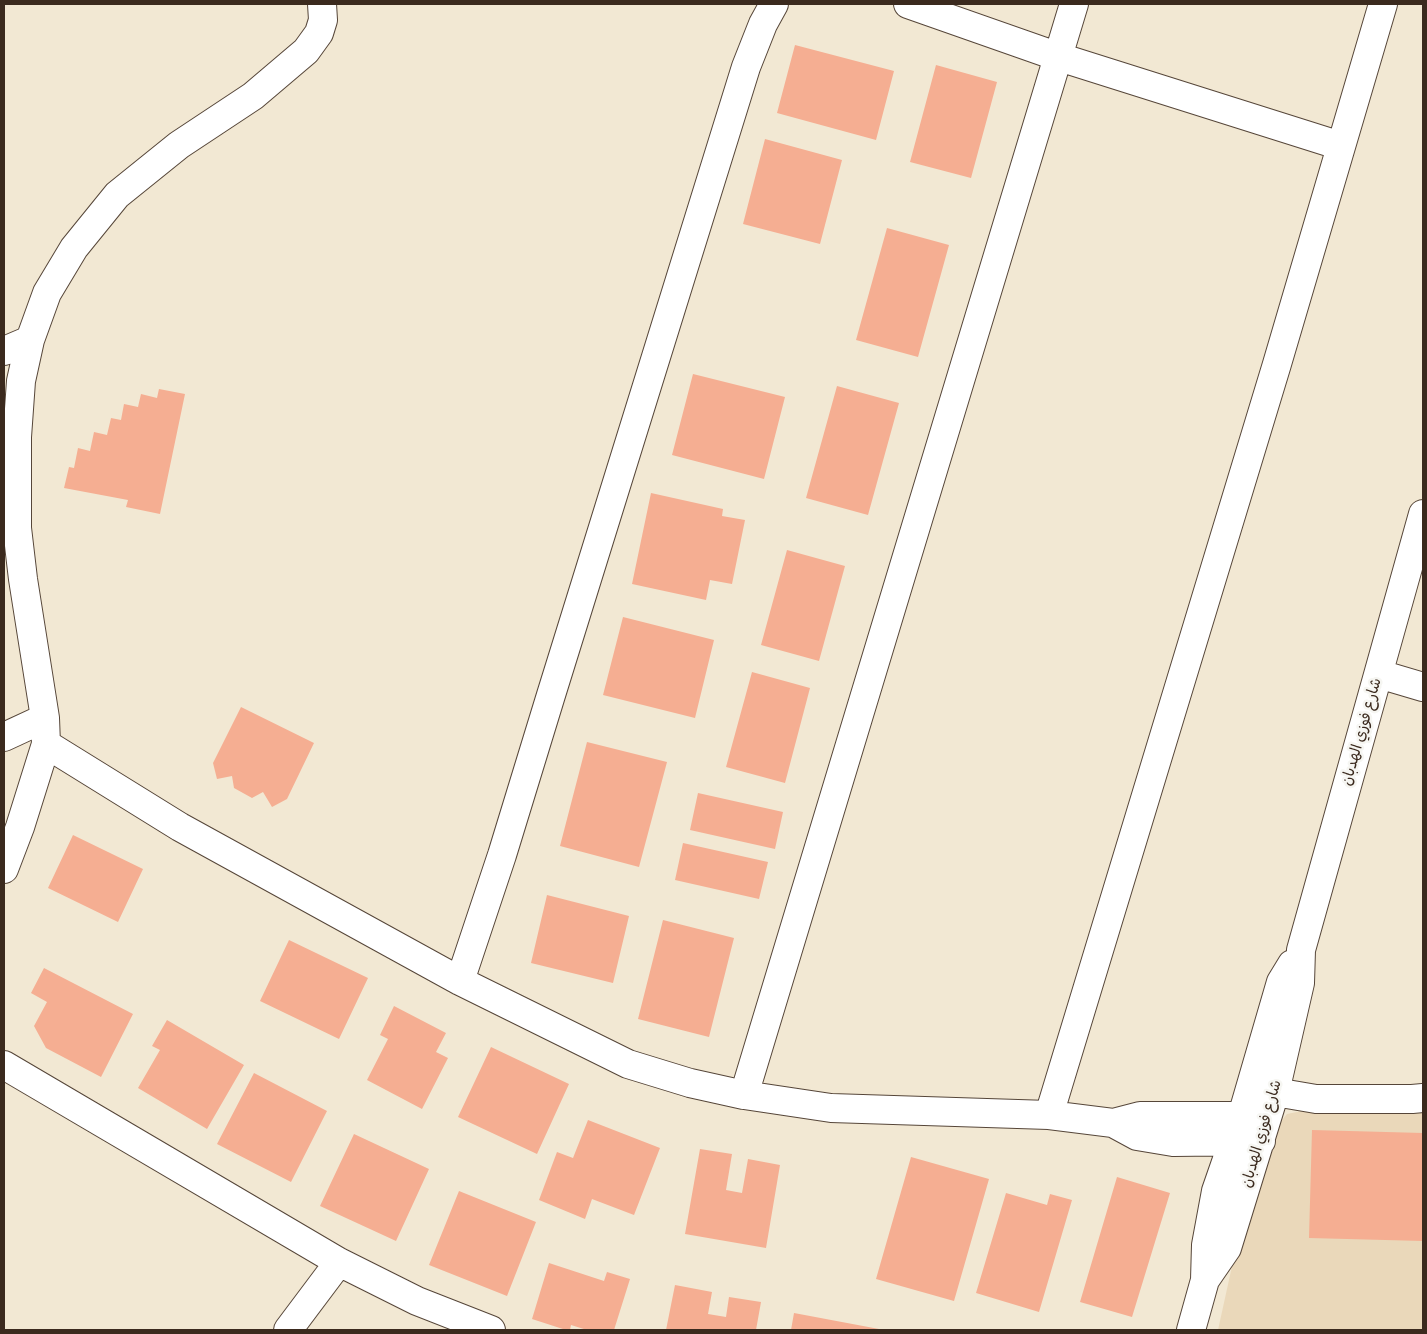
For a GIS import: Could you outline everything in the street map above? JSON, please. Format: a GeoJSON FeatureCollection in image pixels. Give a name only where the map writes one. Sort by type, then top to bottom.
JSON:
{"type":"FeatureCollection","features":[{"type":"Feature","properties":{"kind":"street"},"geometry":{"type":"LineString","coordinates":[[4,869],[20,827],[46,731],[17,528],[17,437],[21,381],[30,340],[47,292],[74,248],[116,195],[179,145],[253,96],[306,51],[319,33],[323,20],[322,4]]}},
{"type":"Feature","properties":{"kind":"street"},"geometry":{"type":"LineString","coordinates":[[460,982],[502,855],[746,67],[763,24],[774,4]]}},
{"type":"Feature","properties":{"kind":"street"},"geometry":{"type":"LineString","coordinates":[[908,4],[1059,57],[1341,146]]}},
{"type":"Feature","properties":{"kind":"street"},"geometry":{"type":"LineString","coordinates":[[744,1095],[1074,4]]}},
{"type":"Feature","properties":{"kind":"street"},"geometry":{"type":"LineString","coordinates":[[1049,1115],[1271,383],[1383,4]]}},
{"type":"Feature","properties":{"kind":"street"},"geometry":{"type":"LineString","coordinates":[[4,351],[30,340]]}},
{"type":"Feature","properties":{"kind":"street","name":"شارع فوزي الهدبان"},"geometry":{"type":"LineString","coordinates":[[1191,1330],[1205,1280],[1206,1245],[1216,1191],[1256,1121],[1300,983],[1301,950],[1423,514]]}},
{"type":"Feature","properties":{"kind":"street"},"geometry":{"type":"LineString","coordinates":[[1379,674],[1423,687]]}},
{"type":"Feature","properties":{"kind":"street"},"geometry":{"type":"LineString","coordinates":[[4,737],[46,731],[180,827],[460,982],[628,1064],[690,1083],[744,1095],[831,1108],[1049,1115],[1113,1123],[1137,1136],[1173,1142],[1194,1151],[1207,1168],[1216,1191]]}},
{"type":"Feature","properties":{"kind":"street","name":"شارع فوزي الهدبان"},"geometry":{"type":"LineString","coordinates":[[1205,1280],[1228,1248],[1256,1121],[1281,982],[1301,950]]}},
{"type":"Feature","properties":{"kind":"street"},"geometry":{"type":"LineString","coordinates":[[4,1065],[339,1262],[417,1301],[491,1330]]}},
{"type":"Feature","properties":{"kind":"street"},"geometry":{"type":"LineString","coordinates":[[1173,1142],[1256,1121],[1316,1098],[1423,1098]]}},
{"type":"Feature","properties":{"kind":"street"},"geometry":{"type":"LineString","coordinates":[[1113,1123],[1140,1116],[1256,1121]]}},
{"type":"Feature","properties":{"kind":"street"},"geometry":{"type":"LineString","coordinates":[[288,1330],[339,1262]]}},
{"type":"Feature","properties":{"kind":"shaded area"},"geometry":{"type":"Polygon","coordinates":[[[1312,1109],[1423,1113],[1423,1330],[1218,1330],[1236,1248],[1273,1131],[1287,1114],[1312,1109]]]}},
{"type":"Feature","properties":{"kind":"building"},"geometry":{"type":"Polygon","coordinates":[[[795,45],[894,71],[876,140],[777,113],[795,45]]]}},
{"type":"Feature","properties":{"kind":"building"},"geometry":{"type":"Polygon","coordinates":[[[936,65],[997,82],[971,178],[910,162],[936,65]]]}},
{"type":"Feature","properties":{"kind":"building"},"geometry":{"type":"Polygon","coordinates":[[[765,139],[842,160],[820,244],[743,224],[765,139]]]}},
{"type":"Feature","properties":{"kind":"building"},"geometry":{"type":"Polygon","coordinates":[[[887,228],[949,245],[918,357],[856,340],[887,228]]]}},
{"type":"Feature","properties":{"kind":"building"},"geometry":{"type":"Polygon","coordinates":[[[693,374],[785,397],[764,479],[672,455],[693,374]]]}},
{"type":"Feature","properties":{"kind":"building"},"geometry":{"type":"Polygon","coordinates":[[[837,386],[899,403],[868,515],[806,498],[837,386]]]}},
{"type":"Feature","properties":{"kind":"building"},"geometry":{"type":"Polygon","coordinates":[[[159,389],[185,394],[160,514],[126,507],[128,500],[64,488],[69,467],[74,468],[78,448],[90,451],[94,432],[107,435],[111,418],[121,420],[124,404],[138,407],[141,394],[157,398],[159,389]]]}},
{"type":"Feature","properties":{"kind":"building"},"geometry":{"type":"Polygon","coordinates":[[[651,493],[723,509],[722,516],[745,520],[732,584],[710,580],[706,600],[632,584],[651,493]]]}},
{"type":"Feature","properties":{"kind":"building"},"geometry":{"type":"Polygon","coordinates":[[[787,550],[845,566],[819,661],[761,645],[787,550]]]}},
{"type":"Feature","properties":{"kind":"building"},"geometry":{"type":"Polygon","coordinates":[[[623,617],[714,640],[695,718],[603,695],[623,617]]]}},
{"type":"Feature","properties":{"kind":"building"},"geometry":{"type":"Polygon","coordinates":[[[752,672],[810,688],[785,783],[726,767],[752,672]]]}},
{"type":"Feature","properties":{"kind":"building"},"geometry":{"type":"Polygon","coordinates":[[[241,707],[314,743],[287,799],[272,807],[263,792],[252,798],[234,788],[232,776],[217,779],[213,763],[241,707]]]}},
{"type":"Feature","properties":{"kind":"building"},"geometry":{"type":"Polygon","coordinates":[[[587,742],[667,762],[639,867],[560,846],[587,742]]]}},
{"type":"Feature","properties":{"kind":"building"},"geometry":{"type":"Polygon","coordinates":[[[698,793],[783,812],[775,849],[690,830],[698,793]]]}},
{"type":"Feature","properties":{"kind":"building"},"geometry":{"type":"Polygon","coordinates":[[[73,835],[143,869],[118,922],[48,888],[73,835]]]}},
{"type":"Feature","properties":{"kind":"building"},"geometry":{"type":"Polygon","coordinates":[[[683,843],[768,862],[759,899],[675,880],[683,843]]]}},
{"type":"Feature","properties":{"kind":"building"},"geometry":{"type":"Polygon","coordinates":[[[547,895],[629,916],[613,983],[531,963],[547,895]]]}},
{"type":"Feature","properties":{"kind":"building"},"geometry":{"type":"Polygon","coordinates":[[[663,920],[734,938],[709,1037],[638,1019],[663,920]]]}},
{"type":"Feature","properties":{"kind":"building"},"geometry":{"type":"Polygon","coordinates":[[[289,940],[368,978],[339,1039],[260,1001],[289,940]]]}},
{"type":"Feature","properties":{"kind":"building"},"geometry":{"type":"Polygon","coordinates":[[[44,968],[133,1014],[101,1077],[46,1048],[34,1026],[47,1002],[31,993],[44,968]]]}},
{"type":"Feature","properties":{"kind":"building"},"geometry":{"type":"Polygon","coordinates":[[[394,1006],[446,1033],[436,1052],[448,1058],[422,1109],[367,1080],[388,1039],[380,1035],[394,1006]]]}},
{"type":"Feature","properties":{"kind":"building"},"geometry":{"type":"Polygon","coordinates":[[[167,1020],[244,1065],[207,1129],[138,1088],[160,1050],[152,1046],[167,1020]]]}},
{"type":"Feature","properties":{"kind":"building"},"geometry":{"type":"Polygon","coordinates":[[[491,1047],[569,1084],[537,1154],[458,1117],[491,1047]]]}},
{"type":"Feature","properties":{"kind":"building"},"geometry":{"type":"Polygon","coordinates":[[[254,1073],[327,1111],[291,1182],[217,1144],[254,1073]]]}},
{"type":"Feature","properties":{"kind":"building"},"geometry":{"type":"Polygon","coordinates":[[[588,1120],[660,1148],[634,1215],[592,1199],[585,1219],[539,1200],[557,1152],[573,1158],[588,1120]]]}},
{"type":"Feature","properties":{"kind":"building"},"geometry":{"type":"Polygon","coordinates":[[[1312,1130],[1423,1133],[1423,1241],[1309,1238],[1312,1130]]]}},
{"type":"Feature","properties":{"kind":"building"},"geometry":{"type":"Polygon","coordinates":[[[354,1134],[429,1169],[396,1241],[320,1206],[354,1134]]]}},
{"type":"Feature","properties":{"kind":"building"},"geometry":{"type":"Polygon","coordinates":[[[700,1149],[732,1154],[726,1190],[742,1193],[748,1159],[780,1165],[766,1248],[685,1234],[700,1149]]]}},
{"type":"Feature","properties":{"kind":"building"},"geometry":{"type":"Polygon","coordinates":[[[911,1157],[989,1179],[954,1301],[876,1279],[911,1157]]]}},
{"type":"Feature","properties":{"kind":"building"},"geometry":{"type":"Polygon","coordinates":[[[1117,1177],[1170,1193],[1132,1317],[1080,1302],[1117,1177]]]}},
{"type":"Feature","properties":{"kind":"building"},"geometry":{"type":"Polygon","coordinates":[[[459,1191],[536,1222],[507,1296],[429,1265],[459,1191]]]}},
{"type":"Feature","properties":{"kind":"building"},"geometry":{"type":"Polygon","coordinates":[[[1006,1193],[1047,1205],[1050,1194],[1072,1200],[1039,1312],[976,1293],[1006,1193]]]}},
{"type":"Feature","properties":{"kind":"building"},"geometry":{"type":"Polygon","coordinates":[[[549,1263],[604,1281],[607,1272],[630,1279],[614,1330],[587,1330],[571,1325],[570,1330],[566,1330],[532,1319],[549,1263]]]}},
{"type":"Feature","properties":{"kind":"building"},"geometry":{"type":"Polygon","coordinates":[[[675,1285],[712,1292],[708,1314],[726,1317],[729,1297],[761,1302],[756,1330],[666,1330],[675,1285]]]}},
{"type":"Feature","properties":{"kind":"building"},"geometry":{"type":"Polygon","coordinates":[[[794,1313],[879,1329],[879,1330],[791,1330],[794,1313]]]}}]}
